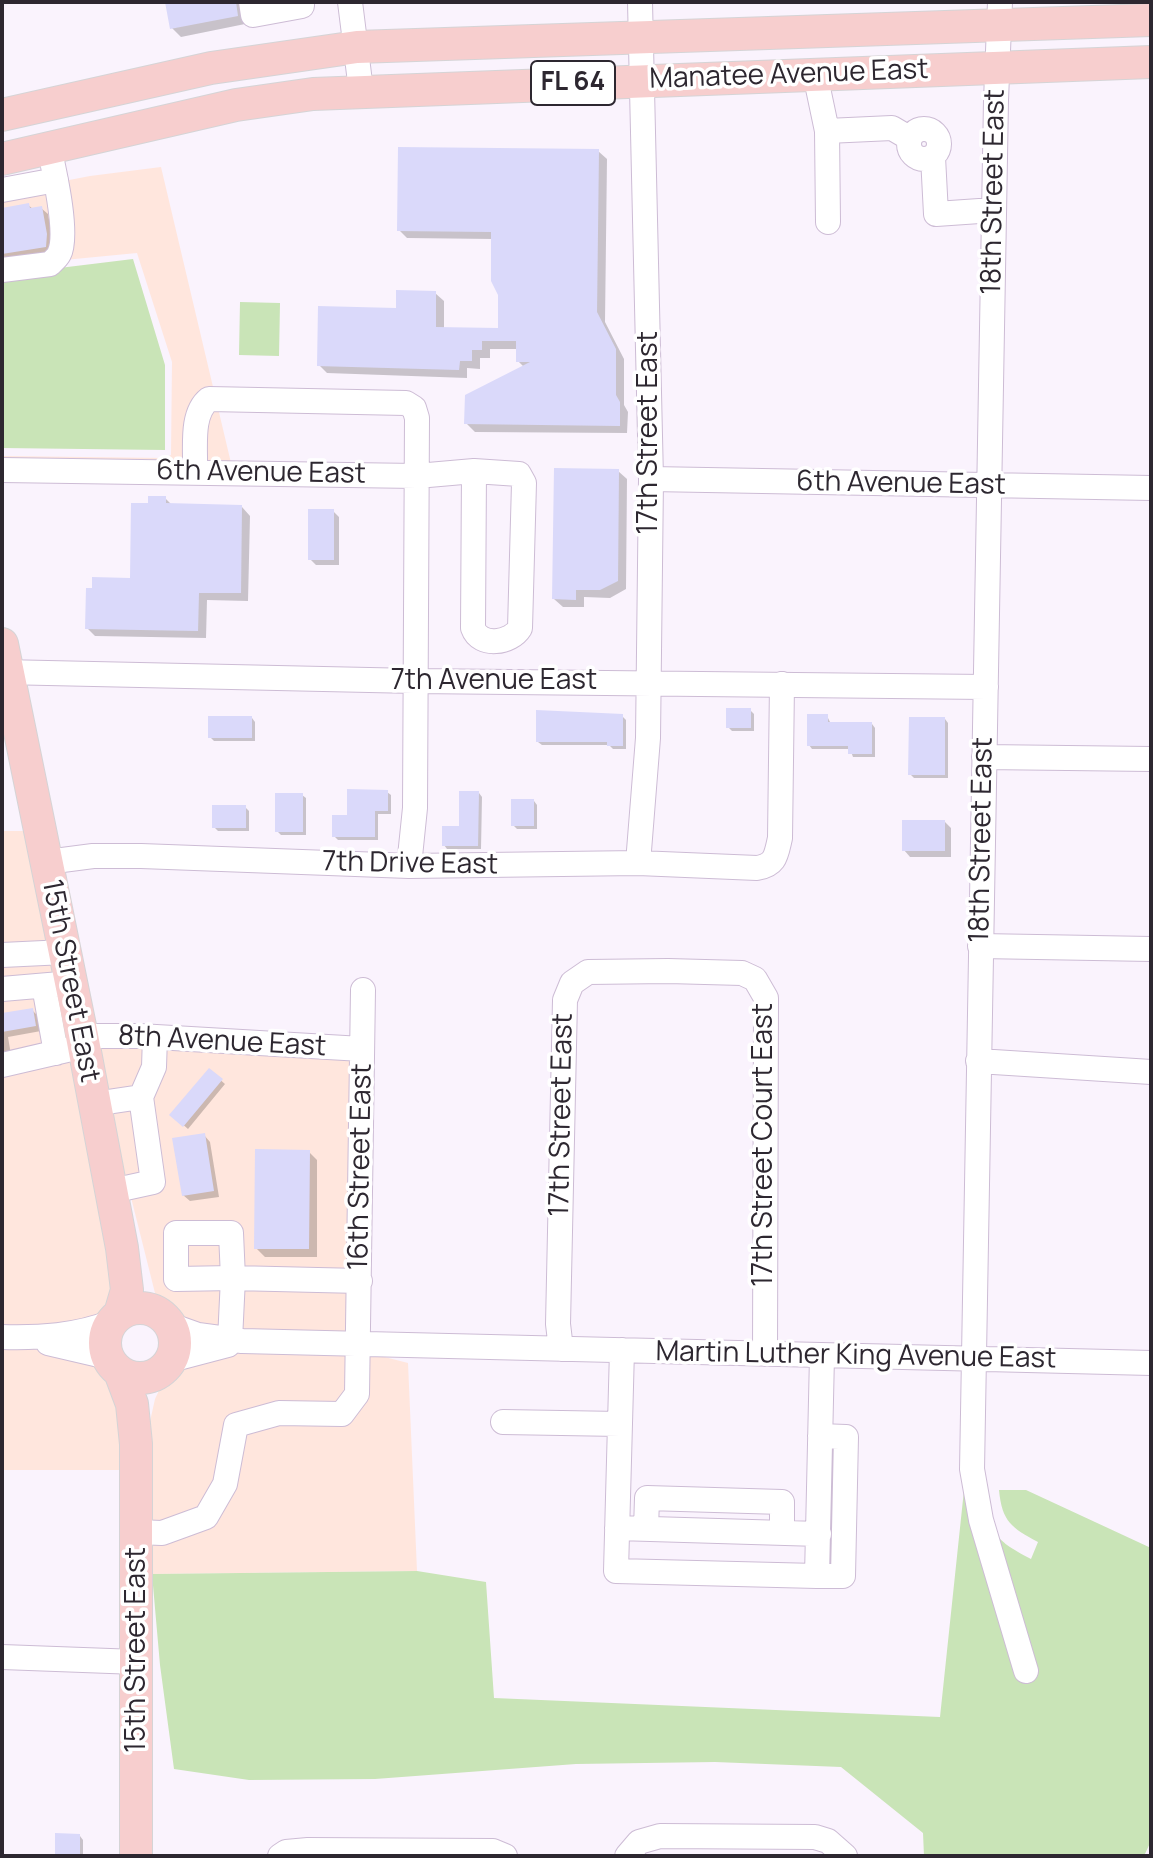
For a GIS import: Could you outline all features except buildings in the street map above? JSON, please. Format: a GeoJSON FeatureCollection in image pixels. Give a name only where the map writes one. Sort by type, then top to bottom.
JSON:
{"type":"FeatureCollection","features":[{"type":"Feature","properties":{"kind":"main road","name":"Manatee Avenue East"},"geometry":{"type":"LineString","coordinates":[[2,115],[211,68],[357,47],[642,38],[1000,13],[1151,20]]}},
{"type":"Feature","properties":{"kind":"main road","name":"Manatee Avenue East"},"geometry":{"type":"LineString","coordinates":[[2,159],[236,105],[361,90],[1151,62]]}},
{"type":"Feature","properties":{"kind":"main road","name":"15th Street East"},"geometry":{"type":"LineString","coordinates":[[4,663],[47,862],[60,974],[74,1045],[94,1104],[137,1263],[161,1318]]}},
{"type":"Feature","properties":{"kind":"main road"},"geometry":{"type":"LineString","coordinates":[[114,1179],[127,1290],[105,1339],[114,1364],[137,1378],[164,1367],[175,1341],[161,1318],[135,1308],[116,1318]]}},
{"type":"Feature","properties":{"kind":"main road","name":"15th Street East"},"geometry":{"type":"LineString","coordinates":[[114,1364],[132,1404],[136,1444],[136,1856]]}},
{"type":"Feature","properties":{"kind":"main road","name":"15th Street East"},"geometry":{"type":"LineString","coordinates":[[136,1444],[147,1396],[164,1367]]}},
{"type":"Feature","properties":{"kind":"street"},"geometry":{"type":"LineString","coordinates":[[251,2],[253,15],[302,6],[302,2]]}},
{"type":"Feature","properties":{"kind":"street"},"geometry":{"type":"LineString","coordinates":[[350,2],[361,90]]}},
{"type":"Feature","properties":{"kind":"street","name":"17th Street East"},"geometry":{"type":"LineString","coordinates":[[638,863],[648,738],[651,479],[640,2]]}},
{"type":"Feature","properties":{"kind":"street","name":"18th Street East"},"geometry":{"type":"LineString","coordinates":[[1000,13],[996,67],[972,1469],[979,1508],[1026,1671]]}},
{"type":"Feature","properties":{"kind":"street"},"geometry":{"type":"LineString","coordinates":[[815,74],[827,131],[828,222]]}},
{"type":"Feature","properties":{"kind":"street"},"geometry":{"type":"LineString","coordinates":[[827,131],[892,128],[909,138],[909,147],[918,157],[923,160],[933,157],[936,214],[994,210]]}},
{"type":"Feature","properties":{"kind":"street"},"geometry":{"type":"LineString","coordinates":[[2,270],[50,264],[59,254],[62,238],[49,147]]}},
{"type":"Feature","properties":{"kind":"street"},"geometry":{"type":"LineString","coordinates":[[2,190],[56,180]]}},
{"type":"Feature","properties":{"kind":"street"},"geometry":{"type":"LineString","coordinates":[[195,473],[197,415],[209,399],[406,403],[414,408],[417,418],[415,808],[409,866]]}},
{"type":"Feature","properties":{"kind":"street","name":"6th Avenue East"},"geometry":{"type":"LineString","coordinates":[[2,470],[417,476],[474,471],[519,474],[524,483],[520,628],[515,636],[505,640],[482,640],[473,628],[474,471]]}},
{"type":"Feature","properties":{"kind":"street","name":"6th Avenue East"},"geometry":{"type":"LineString","coordinates":[[651,479],[1151,488]]}},
{"type":"Feature","properties":{"kind":"street","name":"7th Avenue East"},"geometry":{"type":"LineString","coordinates":[[4,663],[415,681],[986,687]]}},
{"type":"Feature","properties":{"kind":"street","name":"7th Drive East"},"geometry":{"type":"LineString","coordinates":[[47,862],[93,856],[141,856],[409,866],[638,863],[757,868],[773,863],[780,838],[782,684]]}},
{"type":"Feature","properties":{"kind":"street"},"geometry":{"type":"LineString","coordinates":[[984,757],[1151,759]]}},
{"type":"Feature","properties":{"kind":"street"},"geometry":{"type":"LineString","coordinates":[[980,946],[1151,949]]}},
{"type":"Feature","properties":{"kind":"street"},"geometry":{"type":"LineString","coordinates":[[2,955],[60,974]]}},
{"type":"Feature","properties":{"kind":"street","name":"17th Street East"},"geometry":{"type":"LineString","coordinates":[[561,1349],[558,1294],[565,1000],[568,988],[588,972],[668,971]]}},
{"type":"Feature","properties":{"kind":"street","name":"17th Street Court East"},"geometry":{"type":"LineString","coordinates":[[668,971],[742,973],[755,979],[766,998],[765,1354]]}},
{"type":"Feature","properties":{"kind":"street"},"geometry":{"type":"LineString","coordinates":[[2,989],[60,974]]}},
{"type":"Feature","properties":{"kind":"street","name":"16th Street East"},"geometry":{"type":"LineString","coordinates":[[137,1532],[162,1533],[206,1517],[225,1484],[236,1425],[279,1413],[342,1414],[357,1394],[363,990]]}},
{"type":"Feature","properties":{"kind":"street"},"geometry":{"type":"LineString","coordinates":[[114,1179],[153,1182],[141,1097],[154,1067],[155,1037]]}},
{"type":"Feature","properties":{"kind":"street","name":"8th Avenue East"},"geometry":{"type":"LineString","coordinates":[[2,1065],[74,1045],[155,1037],[362,1049]]}},
{"type":"Feature","properties":{"kind":"street"},"geometry":{"type":"LineString","coordinates":[[978,1061],[1151,1072]]}},
{"type":"Feature","properties":{"kind":"street"},"geometry":{"type":"LineString","coordinates":[[94,1104],[141,1097]]}},
{"type":"Feature","properties":{"kind":"street"},"geometry":{"type":"LineString","coordinates":[[236,1341],[233,1278],[360,1281]]}},
{"type":"Feature","properties":{"kind":"street"},"geometry":{"type":"LineString","coordinates":[[14,1338],[91,1331],[116,1318]]}},
{"type":"Feature","properties":{"kind":"street"},"geometry":{"type":"LineString","coordinates":[[161,1318],[187,1332],[236,1341]]}},
{"type":"Feature","properties":{"kind":"street"},"geometry":{"type":"LineString","coordinates":[[14,1338],[114,1364]]}},
{"type":"Feature","properties":{"kind":"street"},"geometry":{"type":"LineString","coordinates":[[164,1367],[236,1341]]}},
{"type":"Feature","properties":{"kind":"street","name":"Martin Luther King Avenue East"},"geometry":{"type":"LineString","coordinates":[[236,1341],[1151,1363]]}},
{"type":"Feature","properties":{"kind":"street"},"geometry":{"type":"LineString","coordinates":[[622,1350],[616,1571],[843,1576],[846,1437],[820,1436]]}},
{"type":"Feature","properties":{"kind":"street"},"geometry":{"type":"LineString","coordinates":[[817,1576],[822,1356]]}},
{"type":"Feature","properties":{"kind":"street"},"geometry":{"type":"LineString","coordinates":[[503,1422],[620,1424]]}},
{"type":"Feature","properties":{"kind":"street"},"geometry":{"type":"LineString","coordinates":[[617,1528],[819,1534]]}},
{"type":"Feature","properties":{"kind":"street"},"geometry":{"type":"LineString","coordinates":[[2,1657],[137,1662]]}},
{"type":"Feature","properties":{"kind":"street"},"geometry":{"type":"LineString","coordinates":[[627,1856],[639,1842],[660,1836],[815,1837],[828,1841],[845,1856]]}},
{"type":"Feature","properties":{"kind":"street"},"geometry":{"type":"LineString","coordinates":[[280,1856],[286,1852],[308,1850],[493,1851],[505,1856]]}},
{"type":"Feature","properties":{"kind":"shaded area"},"geometry":{"type":"Polygon","coordinates":[[[161,167],[231,463],[2,460],[2,456],[165,458],[171,455],[172,362],[137,253],[2,266],[2,193],[90,176],[161,167]]]}},
{"type":"Feature","properties":{"kind":"shaded area"},"geometry":{"type":"Polygon","coordinates":[[[2,831],[32,831],[55,943],[2,946],[2,831]]]}},
{"type":"Feature","properties":{"kind":"shaded area"},"geometry":{"type":"Polygon","coordinates":[[[59,962],[118,1289],[106,1314],[89,1321],[2,1327],[2,965],[59,962]]]}},
{"type":"Feature","properties":{"kind":"shaded area"},"geometry":{"type":"Polygon","coordinates":[[[93,1046],[353,1058],[350,1334],[249,1332],[204,1327],[176,1318],[174,1312],[157,1301],[93,1046]]]}},
{"type":"Feature","properties":{"kind":"shaded area"},"geometry":{"type":"Polygon","coordinates":[[[2,1347],[26,1347],[103,1366],[114,1379],[128,1470],[2,1470],[2,1347]]]}},
{"type":"Feature","properties":{"kind":"shaded area"},"geometry":{"type":"Polygon","coordinates":[[[242,1351],[373,1354],[408,1363],[417,1571],[152,1574],[145,1491],[145,1444],[155,1399],[163,1382],[177,1368],[242,1351]]]}},
{"type":"Feature","properties":{"kind":"green space"},"geometry":{"type":"Polygon","coordinates":[[[133,259],[165,365],[165,450],[2,448],[2,275],[133,259]]]}},
{"type":"Feature","properties":{"kind":"green space"},"geometry":{"type":"Polygon","coordinates":[[[240,302],[280,303],[279,356],[239,355],[240,302]]]}},
{"type":"Feature","properties":{"kind":"green space"},"geometry":{"type":"Polygon","coordinates":[[[964,1490],[982,1490],[995,1533],[1031,1559],[1038,1542],[1010,1523],[1003,1510],[999,1490],[1026,1490],[1151,1548],[1151,1841],[1144,1856],[924,1856],[923,1833],[841,1767],[715,1762],[576,1764],[375,1779],[249,1780],[174,1769],[152,1574],[417,1571],[486,1582],[494,1698],[940,1717],[964,1490]]]}}]}
